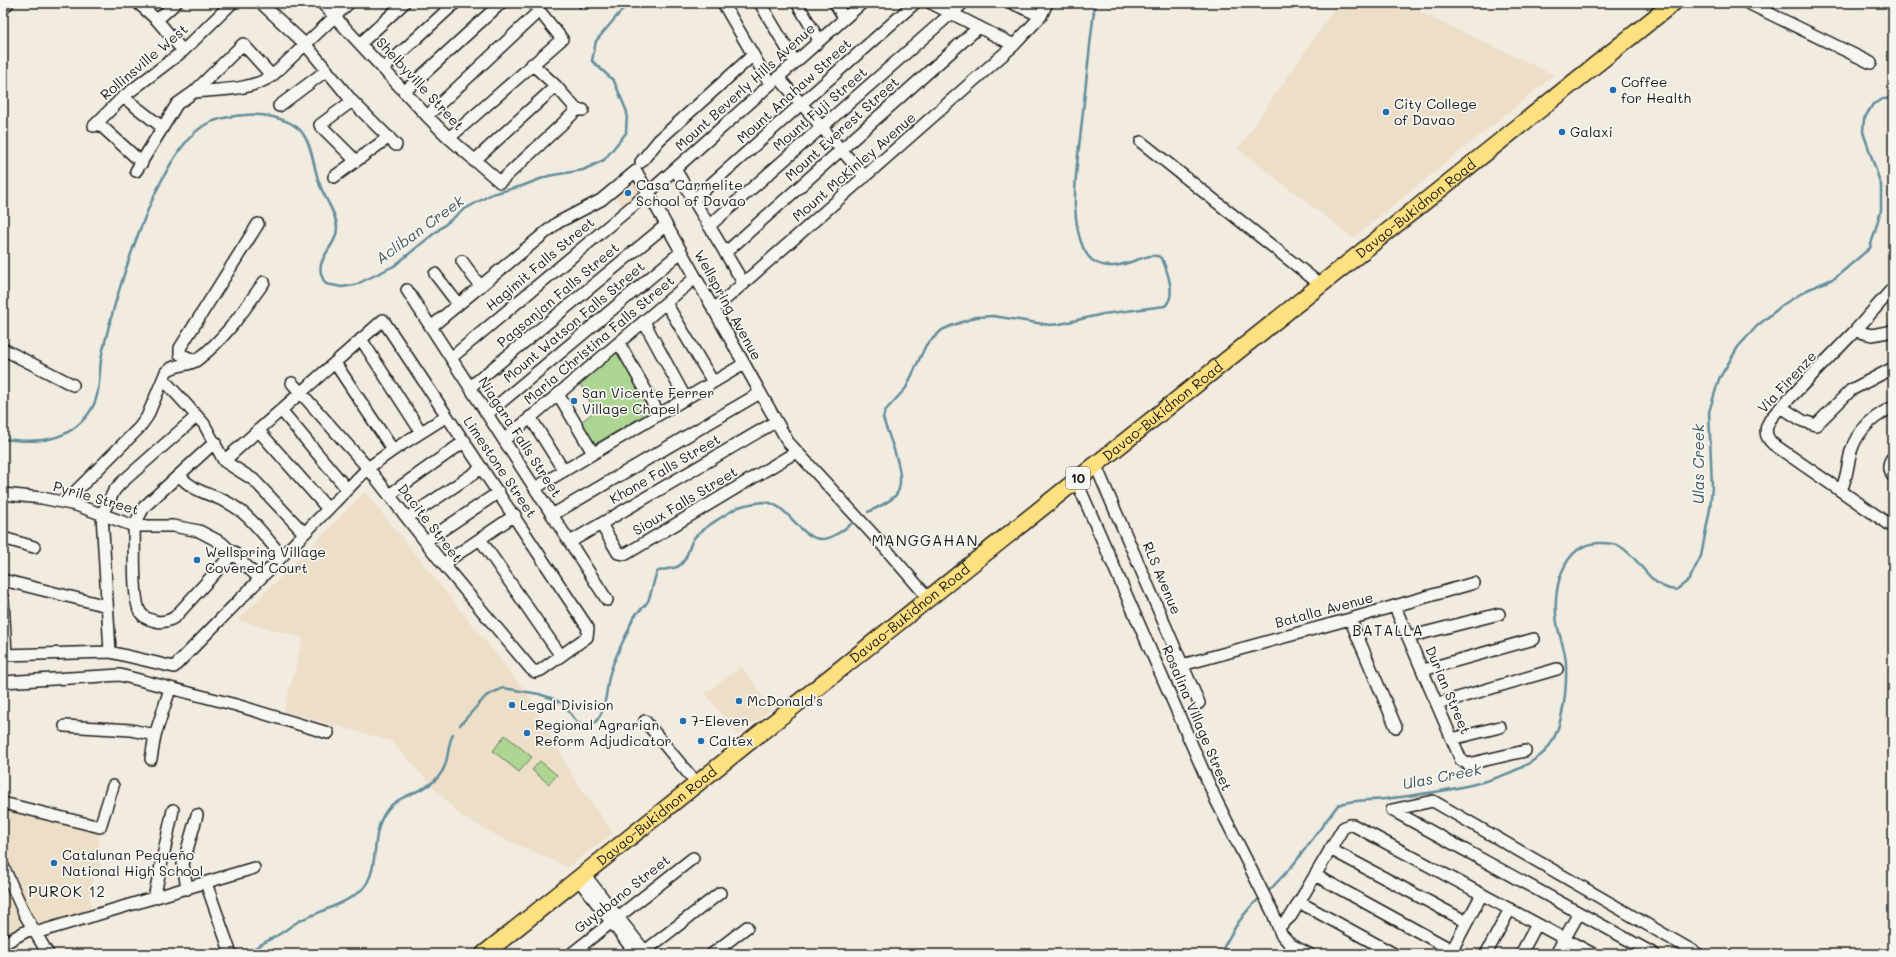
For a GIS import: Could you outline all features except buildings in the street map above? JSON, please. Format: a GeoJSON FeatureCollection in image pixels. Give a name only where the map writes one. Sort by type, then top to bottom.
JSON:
{"type":"FeatureCollection","features":[{"type":"Feature","properties":{"kind":"highway","name":"Davao-Bukidnon Road"},"geometry":{"type":"LineString","coordinates":[[484,954],[1673,3]]}},
{"type":"Feature","properties":{"kind":"street"},"geometry":{"type":"LineString","coordinates":[[3,8],[8,3]]}},
{"type":"Feature","properties":{"kind":"street"},"geometry":{"type":"LineString","coordinates":[[138,3],[157,20],[183,51]]}},
{"type":"Feature","properties":{"kind":"street"},"geometry":{"type":"LineString","coordinates":[[157,20],[176,3]]}},
{"type":"Feature","properties":{"kind":"street","name":"Rollinsville West"},"geometry":{"type":"LineString","coordinates":[[162,127],[139,167],[96,125],[123,97],[183,51],[232,3]]}},
{"type":"Feature","properties":{"kind":"street"},"geometry":{"type":"LineString","coordinates":[[261,3],[306,44],[352,101],[393,141],[356,161],[334,177]]}},
{"type":"Feature","properties":{"kind":"street","name":"Shelbyville Street"},"geometry":{"type":"LineString","coordinates":[[322,3],[361,43],[427,116],[474,161],[500,182],[580,110],[556,86]]}},
{"type":"Feature","properties":{"kind":"street"},"geometry":{"type":"LineString","coordinates":[[194,92],[248,86],[260,83],[272,76],[349,3]]}},
{"type":"Feature","properties":{"kind":"street"},"geometry":{"type":"LineString","coordinates":[[361,43],[404,3]]}},
{"type":"Feature","properties":{"kind":"street"},"geometry":{"type":"LineString","coordinates":[[383,69],[455,3]]}},
{"type":"Feature","properties":{"kind":"street"},"geometry":{"type":"LineString","coordinates":[[404,92],[501,3]]}},
{"type":"Feature","properties":{"kind":"street"},"geometry":{"type":"LineString","coordinates":[[723,3],[753,55],[774,81],[802,105],[865,177]]}},
{"type":"Feature","properties":{"kind":"street"},"geometry":{"type":"LineString","coordinates":[[760,3],[795,62]]}},
{"type":"Feature","properties":{"kind":"street"},"geometry":{"type":"LineString","coordinates":[[798,3],[819,40]]}},
{"type":"Feature","properties":{"kind":"street"},"geometry":{"type":"LineString","coordinates":[[835,3],[844,18]]}},
{"type":"Feature","properties":{"kind":"street","name":"Mount Beverly Hills Avenue"},"geometry":{"type":"LineString","coordinates":[[648,193],[862,3]]}},
{"type":"Feature","properties":{"kind":"street","name":"Mount Anahaw Street"},"geometry":{"type":"LineString","coordinates":[[693,200],[802,105],[915,3]]}},
{"type":"Feature","properties":{"kind":"street"},"geometry":{"type":"LineString","coordinates":[[931,3],[1014,45]]}},
{"type":"Feature","properties":{"kind":"street"},"geometry":{"type":"LineString","coordinates":[[951,13],[963,3]]}},
{"type":"Feature","properties":{"kind":"street"},"geometry":{"type":"LineString","coordinates":[[1012,3],[1041,16]]}},
{"type":"Feature","properties":{"kind":"street","name":"Mount McKinley Avenue"},"geometry":{"type":"LineString","coordinates":[[713,310],[1014,45],[1041,16],[1048,3]]}},
{"type":"Feature","properties":{"kind":"street"},"geometry":{"type":"LineString","coordinates":[[1748,3],[1871,63]]}},
{"type":"Feature","properties":{"kind":"street"},"geometry":{"type":"LineString","coordinates":[[427,116],[536,7],[562,39],[449,138]]}},
{"type":"Feature","properties":{"kind":"street","name":"Mount Fuji Street"},"geometry":{"type":"LineString","coordinates":[[709,226],[951,13]]}},
{"type":"Feature","properties":{"kind":"street","name":"Mount Everest Street"},"geometry":{"type":"LineString","coordinates":[[725,253],[978,27]]}},
{"type":"Feature","properties":{"kind":"street"},"geometry":{"type":"LineString","coordinates":[[123,97],[162,127],[177,104],[194,92],[243,44],[272,76]]}},
{"type":"Feature","properties":{"kind":"street"},"geometry":{"type":"LineString","coordinates":[[431,327],[557,223],[601,200],[638,167],[659,140],[753,55]]}},
{"type":"Feature","properties":{"kind":"street"},"geometry":{"type":"LineString","coordinates":[[474,161],[556,86],[532,64]]}},
{"type":"Feature","properties":{"kind":"street"},"geometry":{"type":"LineString","coordinates":[[279,106],[327,70]]}},
{"type":"Feature","properties":{"kind":"street"},"geometry":{"type":"LineString","coordinates":[[352,101],[320,125],[356,161]]}},
{"type":"Feature","properties":{"kind":"street"},"geometry":{"type":"LineString","coordinates":[[1141,142],[1321,285]]}},
{"type":"Feature","properties":{"kind":"street","name":"Wellspring Avenue"},"geometry":{"type":"LineString","coordinates":[[638,167],[648,193],[775,422],[796,452],[879,541],[929,599]]}},
{"type":"Feature","properties":{"kind":"street"},"geometry":{"type":"LineString","coordinates":[[675,169],[744,284]]}},
{"type":"Feature","properties":{"kind":"street","name":"Hagimit Falls Street"},"geometry":{"type":"LineString","coordinates":[[451,358],[648,193]]}},
{"type":"Feature","properties":{"kind":"street"},"geometry":{"type":"LineString","coordinates":[[196,361],[180,354],[180,348],[258,224]]}},
{"type":"Feature","properties":{"kind":"street","name":"Pagsanjan Falls Street"},"geometry":{"type":"LineString","coordinates":[[470,387],[666,225]]}},
{"type":"Feature","properties":{"kind":"street","name":"Mount Watson Falls Street"},"geometry":{"type":"LineString","coordinates":[[487,414],[681,252]]}},
{"type":"Feature","properties":{"kind":"street"},"geometry":{"type":"LineString","coordinates":[[462,262],[480,286]]}},
{"type":"Feature","properties":{"kind":"street"},"geometry":{"type":"LineString","coordinates":[[435,274],[458,304]]}},
{"type":"Feature","properties":{"kind":"street","name":"Maria Christina Falls Street"},"geometry":{"type":"LineString","coordinates":[[504,440],[695,278]]}},
{"type":"Feature","properties":{"kind":"street"},"geometry":{"type":"LineString","coordinates":[[65,502],[139,428],[147,417],[163,379],[170,368],[196,361],[223,337],[264,282]]}},
{"type":"Feature","properties":{"kind":"street","name":"Via Firenze"},"geometry":{"type":"LineString","coordinates":[[1893,288],[1855,332],[1781,407],[1767,426],[1767,436],[1769,440],[1893,527]]}},
{"type":"Feature","properties":{"kind":"street","name":"Niagara Falls Street"},"geometry":{"type":"LineString","coordinates":[[407,290],[607,600]]}},
{"type":"Feature","properties":{"kind":"street"},"geometry":{"type":"LineString","coordinates":[[666,302],[713,382]]}},
{"type":"Feature","properties":{"kind":"street","name":"Limestone Street"},"geometry":{"type":"LineString","coordinates":[[361,339],[383,320],[515,515],[588,628],[589,632],[587,637],[561,656]]}},
{"type":"Feature","properties":{"kind":"street"},"geometry":{"type":"LineString","coordinates":[[644,322],[686,398]]}},
{"type":"Feature","properties":{"kind":"street"},"geometry":{"type":"LineString","coordinates":[[1855,332],[1872,335],[1893,331]]}},
{"type":"Feature","properties":{"kind":"street"},"geometry":{"type":"LineString","coordinates":[[224,461],[361,339],[421,432]]}},
{"type":"Feature","properties":{"kind":"street"},"geometry":{"type":"LineString","coordinates":[[619,343],[659,414]]}},
{"type":"Feature","properties":{"kind":"street"},"geometry":{"type":"LineString","coordinates":[[3,348],[73,385]]}},
{"type":"Feature","properties":{"kind":"street"},"geometry":{"type":"LineString","coordinates":[[335,363],[393,450]]}},
{"type":"Feature","properties":{"kind":"street"},"geometry":{"type":"LineString","coordinates":[[535,488],[744,364]]}},
{"type":"Feature","properties":{"kind":"street"},"geometry":{"type":"LineString","coordinates":[[1781,407],[1810,425],[1816,425],[1851,390],[1893,368]]}},
{"type":"Feature","properties":{"kind":"street"},"geometry":{"type":"LineString","coordinates":[[163,379],[209,431],[224,461],[254,480],[304,533]]}},
{"type":"Feature","properties":{"kind":"street","name":"Dacite Street"},"geometry":{"type":"LineString","coordinates":[[292,383],[368,468],[443,564],[531,669],[535,672],[541,670],[561,656]]}},
{"type":"Feature","properties":{"kind":"street"},"geometry":{"type":"LineString","coordinates":[[552,515],[760,393]]}},
{"type":"Feature","properties":{"kind":"street"},"geometry":{"type":"LineString","coordinates":[[558,394],[593,453]]}},
{"type":"Feature","properties":{"kind":"street"},"geometry":{"type":"LineString","coordinates":[[1841,490],[1846,478],[1854,442],[1858,434],[1880,413],[1893,407]]}},
{"type":"Feature","properties":{"kind":"street"},"geometry":{"type":"LineString","coordinates":[[281,410],[347,489]]}},
{"type":"Feature","properties":{"kind":"street"},"geometry":{"type":"LineString","coordinates":[[110,652],[102,514],[114,491],[121,483],[197,416]]}},
{"type":"Feature","properties":{"kind":"street"},"geometry":{"type":"LineString","coordinates":[[3,600],[5,655],[110,652],[174,667],[281,555],[368,468],[393,450],[447,416]]}},
{"type":"Feature","properties":{"kind":"street"},"geometry":{"type":"LineString","coordinates":[[530,417],[564,471]]}},
{"type":"Feature","properties":{"kind":"street","name":"Khone Falls Street"},"geometry":{"type":"LineString","coordinates":[[570,542],[775,422]]}},
{"type":"Feature","properties":{"kind":"street"},"geometry":{"type":"LineString","coordinates":[[258,430],[328,509]]}},
{"type":"Feature","properties":{"kind":"street"},"geometry":{"type":"LineString","coordinates":[[215,442],[144,507],[137,518],[134,526],[137,603],[140,612],[146,619],[158,622],[169,621],[175,617],[234,552]]}},
{"type":"Feature","properties":{"kind":"street"},"geometry":{"type":"LineString","coordinates":[[389,495],[465,442]]}},
{"type":"Feature","properties":{"kind":"street","name":"Sioux Falls Street"},"geometry":{"type":"LineString","coordinates":[[601,524],[618,553],[622,555],[626,554],[796,452]]}},
{"type":"Feature","properties":{"kind":"street"},"geometry":{"type":"LineString","coordinates":[[1893,456],[1888,466],[1893,476]]}},
{"type":"Feature","properties":{"kind":"street","name":"RLS Avenue"},"geometry":{"type":"LineString","coordinates":[[1095,464],[1199,703]]}},
{"type":"Feature","properties":{"kind":"street"},"geometry":{"type":"LineString","coordinates":[[407,518],[482,468]]}},
{"type":"Feature","properties":{"kind":"street"},"geometry":{"type":"LineString","coordinates":[[179,475],[193,489],[219,499],[241,511],[281,555]]}},
{"type":"Feature","properties":{"kind":"street","name":"Rosalina Village Street"},"geometry":{"type":"LineString","coordinates":[[1076,480],[1216,800],[1285,940],[1309,954]]}},
{"type":"Feature","properties":{"kind":"street"},"geometry":{"type":"LineString","coordinates":[[426,542],[499,492]]}},
{"type":"Feature","properties":{"kind":"street","name":"Pyrile Street"},"geometry":{"type":"LineString","coordinates":[[3,494],[65,502],[134,526],[173,526],[199,531],[210,535],[234,552],[260,578]]}},
{"type":"Feature","properties":{"kind":"street"},"geometry":{"type":"LineString","coordinates":[[443,564],[515,515]]}},
{"type":"Feature","properties":{"kind":"street"},"geometry":{"type":"LineString","coordinates":[[3,538],[34,547]]}},
{"type":"Feature","properties":{"kind":"street"},"geometry":{"type":"LineString","coordinates":[[480,539],[561,656]]}},
{"type":"Feature","properties":{"kind":"street"},"geometry":{"type":"LineString","coordinates":[[3,580],[107,606]]}},
{"type":"Feature","properties":{"kind":"street","name":"Batalla Avenue"},"geometry":{"type":"LineString","coordinates":[[1182,665],[1395,607],[1474,582]]}},
{"type":"Feature","properties":{"kind":"street","name":"Durian Street"},"geometry":{"type":"LineString","coordinates":[[1395,607],[1461,760],[1468,764],[1525,751]]}},
{"type":"Feature","properties":{"kind":"street"},"geometry":{"type":"LineString","coordinates":[[1408,637],[1499,614]]}},
{"type":"Feature","properties":{"kind":"street"},"geometry":{"type":"LineString","coordinates":[[1350,619],[1396,727]]}},
{"type":"Feature","properties":{"kind":"street"},"geometry":{"type":"LineString","coordinates":[[1423,670],[1534,639]]}},
{"type":"Feature","properties":{"kind":"street"},"geometry":{"type":"LineString","coordinates":[[1437,704],[1557,669]]}},
{"type":"Feature","properties":{"kind":"street"},"geometry":{"type":"LineString","coordinates":[[3,682],[120,675],[236,705],[328,733]]}},
{"type":"Feature","properties":{"kind":"street"},"geometry":{"type":"LineString","coordinates":[[151,759],[155,735],[170,689]]}},
{"type":"Feature","properties":{"kind":"street"},"geometry":{"type":"LineString","coordinates":[[645,721],[696,784]]}},
{"type":"Feature","properties":{"kind":"street"},"geometry":{"type":"LineString","coordinates":[[65,726],[131,730],[155,735]]}},
{"type":"Feature","properties":{"kind":"street"},"geometry":{"type":"LineString","coordinates":[[1452,739],[1500,727]]}},
{"type":"Feature","properties":{"kind":"street"},"geometry":{"type":"LineString","coordinates":[[3,804],[100,827],[113,786]]}},
{"type":"Feature","properties":{"kind":"street"},"geometry":{"type":"LineString","coordinates":[[1654,954],[1392,810],[1433,801],[1698,954]]}},
{"type":"Feature","properties":{"kind":"street"},"geometry":{"type":"LineString","coordinates":[[154,898],[173,810]]}},
{"type":"Feature","properties":{"kind":"street"},"geometry":{"type":"LineString","coordinates":[[187,888],[183,864],[197,815]]}},
{"type":"Feature","properties":{"kind":"street"},"geometry":{"type":"LineString","coordinates":[[1279,927],[1287,920],[1299,902],[1343,828],[1349,824],[1592,954]]}},
{"type":"Feature","properties":{"kind":"street"},"geometry":{"type":"LineString","coordinates":[[1330,849],[1467,922]]}},
{"type":"Feature","properties":{"kind":"street","name":"Guyabano Street"},"geometry":{"type":"LineString","coordinates":[[571,954],[693,858]]}},
{"type":"Feature","properties":{"kind":"street"},"geometry":{"type":"LineString","coordinates":[[3,866],[33,930],[48,954]]}},
{"type":"Feature","properties":{"kind":"street"},"geometry":{"type":"LineString","coordinates":[[3,944],[33,930],[154,898],[254,868]]}},
{"type":"Feature","properties":{"kind":"street"},"geometry":{"type":"LineString","coordinates":[[1315,875],[1451,952],[1482,894]]}},
{"type":"Feature","properties":{"kind":"street"},"geometry":{"type":"LineString","coordinates":[[581,877],[642,953],[720,893]]}},
{"type":"Feature","properties":{"kind":"street"},"geometry":{"type":"LineString","coordinates":[[206,883],[231,954]]}},
{"type":"Feature","properties":{"kind":"street"},"geometry":{"type":"LineString","coordinates":[[1299,902],[1394,954]]}},
{"type":"Feature","properties":{"kind":"street"},"geometry":{"type":"LineString","coordinates":[[1486,954],[1510,909]]}},
{"type":"Feature","properties":{"kind":"street"},"geometry":{"type":"LineString","coordinates":[[1556,954],[1578,913]]}},
{"type":"Feature","properties":{"kind":"street"},"geometry":{"type":"LineString","coordinates":[[1521,954],[1537,924]]}},
{"type":"Feature","properties":{"kind":"street"},"geometry":{"type":"LineString","coordinates":[[712,954],[747,927]]}},
{"type":"Feature","properties":{"kind":"shaded area","name":"City College of Davao"},"geometry":{"type":"Polygon","coordinates":[[[1338,3],[1401,3],[1554,75],[1353,238],[1238,149],[1338,3]]]}},
{"type":"Feature","properties":{"kind":"shaded area","name":"Casa Carmelite School of Davao"},"geometry":{"type":"Polygon","coordinates":[[[634,179],[643,191],[623,206],[614,195],[634,179]]]}},
{"type":"Feature","properties":{"kind":"shaded area"},"geometry":{"type":"Polygon","coordinates":[[[365,492],[528,694],[575,780],[613,833],[568,867],[502,838],[459,815],[391,741],[284,711],[303,638],[238,620],[365,492]]]}},
{"type":"Feature","properties":{"kind":"shaded area","name":"McDonald's"},"geometry":{"type":"Polygon","coordinates":[[[742,667],[772,709],[738,735],[705,693],[742,667]]]}},
{"type":"Feature","properties":{"kind":"shaded area","name":"Catalunan Pequeño National High School"},"geometry":{"type":"Polygon","coordinates":[[[3,806],[98,830],[101,870],[94,875],[89,897],[93,912],[36,929],[3,855],[3,806]]]}},
{"type":"Feature","properties":{"kind":"shaded area"},"geometry":{"type":"Polygon","coordinates":[[[3,882],[24,928],[3,939],[3,882]]]}},
{"type":"Feature","properties":{"kind":"green space"},"geometry":{"type":"Polygon","coordinates":[[[618,350],[653,410],[593,445],[581,422],[595,411],[580,384],[618,350]]]}},
{"type":"Feature","properties":{"kind":"green space"},"geometry":{"type":"Polygon","coordinates":[[[505,735],[532,757],[519,772],[493,751],[505,735]]]}},
{"type":"Feature","properties":{"kind":"green space"},"geometry":{"type":"Polygon","coordinates":[[[540,761],[557,775],[549,784],[532,770],[540,761]]]}},
{"type":"Feature","properties":{"kind":"waterway","name":"Acliban Creek"},"geometry":{"type":"LineString","coordinates":[[3,439],[27,441],[50,439],[71,430],[89,413],[98,392],[102,354],[108,329],[139,231],[153,197],[169,167],[185,143],[203,126],[223,118],[239,115],[259,115],[282,119],[300,130],[308,143],[319,183],[334,213],[337,223],[336,235],[322,261],[322,276],[326,284],[342,287],[355,285],[394,266],[463,210],[492,194],[522,186],[548,176],[583,170],[604,160],[626,133],[627,112],[614,81],[592,61],[596,41],[628,3]]}},
{"type":"Feature","properties":{"kind":"waterway"},"geometry":{"type":"LineString","coordinates":[[868,512],[889,501],[895,496],[899,489],[899,469],[883,418],[885,411],[906,388],[926,345],[942,330],[976,317],[993,316],[1050,325],[1103,314],[1165,306],[1169,302],[1171,290],[1170,283],[1162,258],[1149,256],[1114,266],[1104,265],[1095,262],[1090,258],[1085,252],[1079,237],[1075,213],[1075,185],[1095,3]]}},
{"type":"Feature","properties":{"kind":"waterway","name":"Ulas Creek"},"geometry":{"type":"LineString","coordinates":[[1267,893],[1293,865],[1338,805],[1355,801],[1424,794],[1487,781],[1507,774],[1541,755],[1554,737],[1562,713],[1566,687],[1566,659],[1557,623],[1556,598],[1562,572],[1568,560],[1576,551],[1587,545],[1600,543],[1616,545],[1628,552],[1652,579],[1667,588],[1676,590],[1689,580],[1701,556],[1710,509],[1712,486],[1709,412],[1719,379],[1738,347],[1757,326],[1784,304],[1807,290],[1835,278],[1870,248],[1881,210],[1881,185],[1863,132],[1864,119],[1873,104],[1883,99],[1893,98]]}},
{"type":"Feature","properties":{"kind":"waterway"},"geometry":{"type":"LineString","coordinates":[[460,725],[486,696],[503,688],[539,694],[554,699],[563,704],[577,722],[588,727],[594,723],[599,717],[605,703],[608,680],[616,656],[631,622],[648,601],[657,572],[681,565],[686,558],[694,538],[715,521],[739,507],[763,502],[772,504],[780,508],[807,533],[822,539],[835,535],[854,522]]}},
{"type":"Feature","properties":{"kind":"waterway"},"geometry":{"type":"LineString","coordinates":[[243,954],[298,922],[347,900],[362,889],[371,875],[378,830],[385,813],[390,806],[397,801],[426,787],[439,776],[445,766],[449,745],[453,734]]}},
{"type":"Feature","properties":{"kind":"waterway","name":"Ulas Creek"},"geometry":{"type":"LineString","coordinates":[[1220,954],[1243,916],[1261,897]]}},
{"type":"Feature","properties":{"kind":"place","name":"Coffee for Health"},"geometry":{"type":"Point","coordinates":[1613,90]}},
{"type":"Feature","properties":{"kind":"place","name":"City College of Davao"},"geometry":{"type":"Point","coordinates":[1386,112]}},
{"type":"Feature","properties":{"kind":"place","name":"Galaxi"},"geometry":{"type":"Point","coordinates":[1562,132]}},
{"type":"Feature","properties":{"kind":"place","name":"Casa Carmelite School of Davao"},"geometry":{"type":"Point","coordinates":[628,193]}},
{"type":"Feature","properties":{"kind":"place","name":"San Vicente Ferrer Village Chapel"},"geometry":{"type":"Point","coordinates":[574,401]}},
{"type":"Feature","properties":{"kind":"place","name":"Wellspring Village Covered Court"},"geometry":{"type":"Point","coordinates":[197,560]}},
{"type":"Feature","properties":{"kind":"place","name":"McDonald's"},"geometry":{"type":"Point","coordinates":[739,701]}},
{"type":"Feature","properties":{"kind":"place","name":"Legal Division"},"geometry":{"type":"Point","coordinates":[512,705]}},
{"type":"Feature","properties":{"kind":"place","name":"7-Eleven"},"geometry":{"type":"Point","coordinates":[683,721]}},
{"type":"Feature","properties":{"kind":"place","name":"Regional Agrarian Reform Adjudicator"},"geometry":{"type":"Point","coordinates":[527,733]}},
{"type":"Feature","properties":{"kind":"place","name":"Caltex"},"geometry":{"type":"Point","coordinates":[701,741]}},
{"type":"Feature","properties":{"kind":"place","name":"Catalunan Pequeño National High School"},"geometry":{"type":"Point","coordinates":[54,863]}},
{"type":"Feature","properties":{"kind":"district","name":"MANGGAHAN"},"geometry":{"type":"Point","coordinates":[925,541]}},
{"type":"Feature","properties":{"kind":"district","name":"BATALLA"},"geometry":{"type":"Point","coordinates":[1388,631]}},
{"type":"Feature","properties":{"kind":"district","name":"PUROK 12"},"geometry":{"type":"Point","coordinates":[67,892]}}]}
